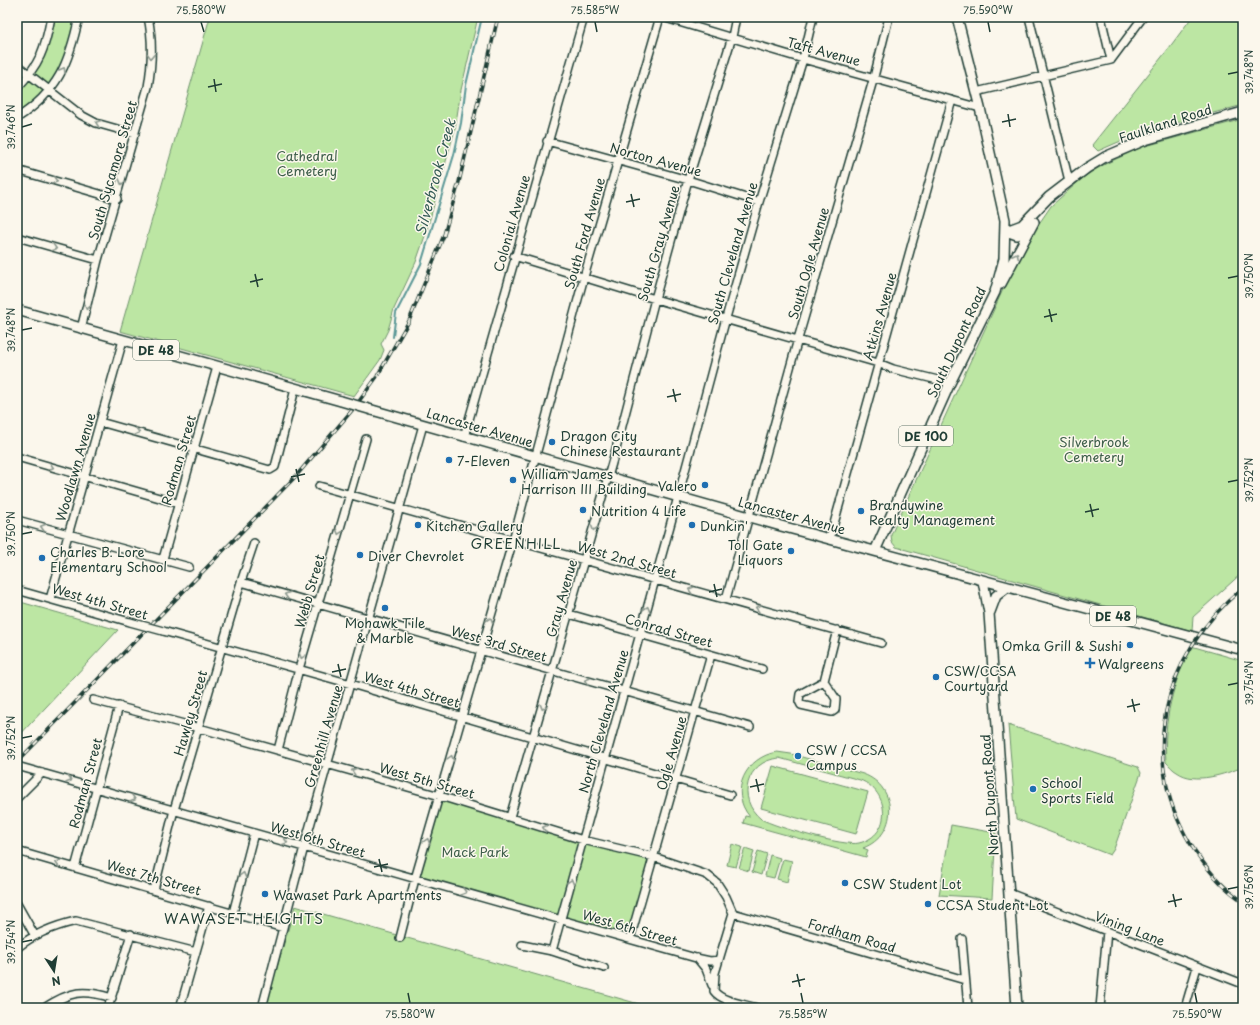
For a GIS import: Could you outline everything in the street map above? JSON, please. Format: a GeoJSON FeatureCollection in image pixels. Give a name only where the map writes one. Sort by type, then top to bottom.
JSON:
{"type":"FeatureCollection","features":[{"type":"Feature","properties":{"kind":"main road","name":"South Dupont Road"},"geometry":{"type":"LineString","coordinates":[[875,551],[950,383],[996,292],[1004,259],[1006,231],[1002,201],[957,17]]}},
{"type":"Feature","properties":{"kind":"main road","name":"Faulkland Road"},"geometry":{"type":"LineString","coordinates":[[1006,231],[1017,235],[1030,228],[1058,191],[1069,181],[1087,168],[1125,147],[1243,112]]}},
{"type":"Feature","properties":{"kind":"main road","name":"Faulkland Road"},"geometry":{"type":"LineString","coordinates":[[1006,231],[1022,225],[1048,197],[1058,191]]}},
{"type":"Feature","properties":{"kind":"main road"},"geometry":{"type":"LineString","coordinates":[[996,292],[1034,222]]}},
{"type":"Feature","properties":{"kind":"main road","name":"Lancaster Avenue"},"geometry":{"type":"LineString","coordinates":[[17,310],[464,437],[983,581]]}},
{"type":"Feature","properties":{"kind":"main road","name":"DE 48"},"geometry":{"type":"LineString","coordinates":[[983,581],[1243,650]]}},
{"type":"Feature","properties":{"kind":"main road","name":"North Dupont Road"},"geometry":{"type":"LineString","coordinates":[[983,581],[989,613],[1017,1008]]}},
{"type":"Feature","properties":{"kind":"main road"},"geometry":{"type":"LineString","coordinates":[[989,613],[996,596],[1006,588]]}},
{"type":"Feature","properties":{"kind":"street"},"geometry":{"type":"LineString","coordinates":[[17,88],[42,55],[51,17]]}},
{"type":"Feature","properties":{"kind":"street"},"geometry":{"type":"LineString","coordinates":[[17,118],[41,100],[49,91],[68,59],[79,17]]}},
{"type":"Feature","properties":{"kind":"street","name":"South Sycamore Street"},"geometry":{"type":"LineString","coordinates":[[81,329],[98,260],[117,199],[151,72],[152,39],[148,17]]}},
{"type":"Feature","properties":{"kind":"street","name":"Colonial Avenue"},"geometry":{"type":"LineString","coordinates":[[464,437],[514,256],[584,17]]}},
{"type":"Feature","properties":{"kind":"street","name":"Taft Avenue"},"geometry":{"type":"LineString","coordinates":[[661,17],[803,59],[874,77],[980,108]]}},
{"type":"Feature","properties":{"kind":"street","name":"South Ford Avenue"},"geometry":{"type":"LineString","coordinates":[[400,938],[415,879],[514,540],[535,456],[584,277],[617,161],[661,17]]}},
{"type":"Feature","properties":{"kind":"street","name":"South Gray Avenue"},"geometry":{"type":"LineString","coordinates":[[608,477],[654,298],[688,180],[732,37],[736,17]]}},
{"type":"Feature","properties":{"kind":"street","name":"South Cleveland Avenue"},"geometry":{"type":"LineString","coordinates":[[678,497],[726,318],[759,202],[803,59],[813,17]]}},
{"type":"Feature","properties":{"kind":"street","name":"South Ogle Avenue"},"geometry":{"type":"LineString","coordinates":[[750,516],[798,339],[874,77],[889,17]]}},
{"type":"Feature","properties":{"kind":"street"},"geometry":{"type":"LineString","coordinates":[[1029,17],[1069,181]]}},
{"type":"Feature","properties":{"kind":"street"},"geometry":{"type":"LineString","coordinates":[[1101,17],[1111,60]]}},
{"type":"Feature","properties":{"kind":"street"},"geometry":{"type":"LineString","coordinates":[[976,92],[1111,60],[1143,17]]}},
{"type":"Feature","properties":{"kind":"street"},"geometry":{"type":"LineString","coordinates":[[17,65],[81,115],[96,123],[135,134]]}},
{"type":"Feature","properties":{"kind":"street","name":"Atkins Avenue"},"geometry":{"type":"LineString","coordinates":[[830,538],[952,100]]}},
{"type":"Feature","properties":{"kind":"street","name":"Norton Avenue"},"geometry":{"type":"LineString","coordinates":[[547,142],[688,180],[759,202]]}},
{"type":"Feature","properties":{"kind":"street"},"geometry":{"type":"LineString","coordinates":[[17,170],[117,199]]}},
{"type":"Feature","properties":{"kind":"street"},"geometry":{"type":"LineString","coordinates":[[17,237],[98,260]]}},
{"type":"Feature","properties":{"kind":"street"},"geometry":{"type":"LineString","coordinates":[[514,256],[798,339],[878,363],[893,369],[950,383]]}},
{"type":"Feature","properties":{"kind":"street","name":"Woodlawn Avenue"},"geometry":{"type":"LineString","coordinates":[[50,599],[123,340]]}},
{"type":"Feature","properties":{"kind":"street","name":"Rodman Street"},"geometry":{"type":"LineString","coordinates":[[163,559],[177,503],[217,367]]}},
{"type":"Feature","properties":{"kind":"street"},"geometry":{"type":"LineString","coordinates":[[100,422],[194,447],[266,469],[272,469],[276,464],[296,389]]}},
{"type":"Feature","properties":{"kind":"street","name":"Greenhill Avenue"},"geometry":{"type":"LineString","coordinates":[[262,1008],[304,847],[424,425]]}},
{"type":"Feature","properties":{"kind":"street","name":"Webb Street"},"geometry":{"type":"LineString","coordinates":[[278,750],[298,669],[366,438]]}},
{"type":"Feature","properties":{"kind":"street"},"geometry":{"type":"LineString","coordinates":[[17,457],[177,503]]}},
{"type":"Feature","properties":{"kind":"street","name":"Gray Avenue"},"geometry":{"type":"LineString","coordinates":[[510,817],[608,477]]}},
{"type":"Feature","properties":{"kind":"street","name":"West 2nd Street"},"geometry":{"type":"LineString","coordinates":[[319,486],[400,507],[881,643]]}},
{"type":"Feature","properties":{"kind":"street","name":"North Cleveland Avenue"},"geometry":{"type":"LineString","coordinates":[[552,951],[678,497]]}},
{"type":"Feature","properties":{"kind":"street"},"geometry":{"type":"LineString","coordinates":[[726,599],[750,516]]}},
{"type":"Feature","properties":{"kind":"street"},"geometry":{"type":"LineString","coordinates":[[17,520],[190,567]]}},
{"type":"Feature","properties":{"kind":"street","name":"Hawley Street"},"geometry":{"type":"LineString","coordinates":[[154,890],[174,810],[199,728],[240,582],[254,544]]}},
{"type":"Feature","properties":{"kind":"street","name":"West 3rd Street"},"geometry":{"type":"LineString","coordinates":[[240,582],[750,728]]}},
{"type":"Feature","properties":{"kind":"street","name":"West 4th Street"},"geometry":{"type":"LineString","coordinates":[[17,590],[463,716],[730,795]]}},
{"type":"Feature","properties":{"kind":"street","name":"Conrad Street"},"geometry":{"type":"LineString","coordinates":[[569,614],[711,655],[762,668]]}},
{"type":"Feature","properties":{"kind":"street"},"geometry":{"type":"LineString","coordinates":[[824,681],[836,699],[835,710],[832,712],[801,704],[799,701],[800,694],[824,681],[837,630]]}},
{"type":"Feature","properties":{"kind":"street","name":"Ogle Avenue"},"geometry":{"type":"LineString","coordinates":[[630,939],[711,655]]}},
{"type":"Feature","properties":{"kind":"street","name":"West 5th Street"},"geometry":{"type":"LineString","coordinates":[[93,700],[328,764],[440,796],[583,840],[654,857],[707,875],[717,883],[726,897],[733,913]]}},
{"type":"Feature","properties":{"kind":"street","name":"Rodman Street"},"geometry":{"type":"LineString","coordinates":[[75,868],[119,706]]}},
{"type":"Feature","properties":{"kind":"street","name":"West 6th Street"},"geometry":{"type":"LineString","coordinates":[[20,767],[696,958],[710,961],[719,960]]}},
{"type":"Feature","properties":{"kind":"street"},"geometry":{"type":"LineString","coordinates":[[17,798],[42,773]]}},
{"type":"Feature","properties":{"kind":"street"},"geometry":{"type":"LineString","coordinates":[[233,913],[254,833]]}},
{"type":"Feature","properties":{"kind":"street","name":"West 7th Street"},"geometry":{"type":"LineString","coordinates":[[17,851],[283,928]]}},
{"type":"Feature","properties":{"kind":"street","name":"Vining Lane"},"geometry":{"type":"LineString","coordinates":[[1009,893],[1243,984]]}},
{"type":"Feature","properties":{"kind":"street"},"geometry":{"type":"LineString","coordinates":[[17,904],[34,936]]}},
{"type":"Feature","properties":{"kind":"street"},"geometry":{"type":"LineString","coordinates":[[180,1008],[209,906]]}},
{"type":"Feature","properties":{"kind":"street"},"geometry":{"type":"LineString","coordinates":[[713,987],[715,973],[733,913]]}},
{"type":"Feature","properties":{"kind":"street","name":"Fordham Road"},"geometry":{"type":"LineString","coordinates":[[733,913],[965,980]]}},
{"type":"Feature","properties":{"kind":"street"},"geometry":{"type":"LineString","coordinates":[[17,948],[34,936],[56,925],[76,922],[132,934],[196,952]]}},
{"type":"Feature","properties":{"kind":"street"},"geometry":{"type":"LineString","coordinates":[[1100,1008],[1107,931]]}},
{"type":"Feature","properties":{"kind":"street"},"geometry":{"type":"LineString","coordinates":[[108,1008],[132,934]]}},
{"type":"Feature","properties":{"kind":"street"},"geometry":{"type":"LineString","coordinates":[[962,939],[968,1008]]}},
{"type":"Feature","properties":{"kind":"street"},"geometry":{"type":"LineString","coordinates":[[522,945],[552,951],[604,968]]}},
{"type":"Feature","properties":{"kind":"street"},"geometry":{"type":"LineString","coordinates":[[696,958],[706,969],[717,995],[757,1008]]}},
{"type":"Feature","properties":{"kind":"street"},"geometry":{"type":"LineString","coordinates":[[1185,1008],[1197,967]]}},
{"type":"Feature","properties":{"kind":"street"},"geometry":{"type":"LineString","coordinates":[[44,1008],[70,994],[90,992],[112,998]]}},
{"type":"Feature","properties":{"kind":"green space"},"geometry":{"type":"Polygon","coordinates":[[[51,17],[79,17],[58,79],[17,118],[17,88],[37,64],[51,17]]]}},
{"type":"Feature","properties":{"kind":"green space","name":"Cathedral Cemetery"},"geometry":{"type":"Polygon","coordinates":[[[210,17],[478,17],[461,90],[455,129],[426,233],[416,262],[394,309],[388,330],[381,344],[384,350],[380,360],[354,396],[120,331],[210,17]]]}},
{"type":"Feature","properties":{"kind":"green space"},"geometry":{"type":"Polygon","coordinates":[[[1192,17],[1243,17],[1243,105],[1139,133],[1098,151],[1092,145],[1192,17]]]}},
{"type":"Feature","properties":{"kind":"green space","name":"Silverbrook Cemetery"},"geometry":{"type":"Polygon","coordinates":[[[1243,119],[1243,572],[1193,617],[1192,631],[896,547],[892,542],[891,535],[1021,250],[1051,206],[1085,176],[1105,164],[1142,147],[1243,119]]]}},
{"type":"Feature","properties":{"kind":"green space"},"geometry":{"type":"Polygon","coordinates":[[[17,601],[118,630],[17,738],[17,601]]]}},
{"type":"Feature","properties":{"kind":"green space"},"geometry":{"type":"Polygon","coordinates":[[[1191,646],[1243,661],[1243,767],[1228,773],[1201,778],[1184,776],[1174,770],[1166,762],[1166,732],[1174,688],[1191,646]]]}},
{"type":"Feature","properties":{"kind":"green space","name":"School Sports Field"},"geometry":{"type":"Polygon","coordinates":[[[1008,725],[1138,767],[1141,773],[1114,849],[1110,855],[1016,819],[1008,725]]]}},
{"type":"Feature","properties":{"kind":"green space"},"geometry":{"type":"Polygon","coordinates":[[[777,752],[791,754],[863,774],[875,780],[883,789],[888,800],[890,811],[888,822],[883,833],[875,842],[863,848],[868,850],[866,857],[743,823],[745,816],[750,817],[744,807],[741,797],[741,786],[744,777],[749,768],[766,755],[777,752]],[[779,758],[768,761],[759,766],[752,773],[748,782],[747,792],[753,811],[761,819],[780,827],[810,836],[840,842],[859,843],[870,838],[878,831],[884,813],[882,803],[877,793],[870,786],[860,780],[779,758]]]}},
{"type":"Feature","properties":{"kind":"green space"},"geometry":{"type":"Polygon","coordinates":[[[773,766],[868,792],[856,834],[761,808],[773,766]]]}},
{"type":"Feature","properties":{"kind":"green space","name":"Mack Park"},"geometry":{"type":"Polygon","coordinates":[[[440,796],[654,857],[630,939],[415,879],[440,796]]]}},
{"type":"Feature","properties":{"kind":"green space"},"geometry":{"type":"Polygon","coordinates":[[[951,825],[996,833],[992,898],[939,895],[951,825]]]}},
{"type":"Feature","properties":{"kind":"green space"},"geometry":{"type":"Polygon","coordinates":[[[732,844],[742,847],[736,867],[727,865],[732,844]]]}},
{"type":"Feature","properties":{"kind":"green space"},"geometry":{"type":"Polygon","coordinates":[[[745,848],[754,851],[749,871],[739,868],[745,848]]]}},
{"type":"Feature","properties":{"kind":"green space"},"geometry":{"type":"Polygon","coordinates":[[[758,851],[767,854],[761,875],[752,872],[758,851]]]}},
{"type":"Feature","properties":{"kind":"green space"},"geometry":{"type":"Polygon","coordinates":[[[770,855],[780,858],[774,878],[765,876],[770,855]]]}},
{"type":"Feature","properties":{"kind":"green space"},"geometry":{"type":"Polygon","coordinates":[[[783,859],[792,861],[787,882],[777,879],[783,859]]]}},
{"type":"Feature","properties":{"kind":"green space"},"geometry":{"type":"Polygon","coordinates":[[[295,906],[653,1008],[265,1008],[295,906]]]}},
{"type":"Feature","properties":{"kind":"waterway","name":"Silverbrook Creek"},"geometry":{"type":"LineString","coordinates":[[393,337],[396,313],[421,264],[454,155],[461,123],[466,85],[482,17]]}},
{"type":"Feature","properties":{"kind":"railway"},"geometry":{"type":"LineString","coordinates":[[17,762],[296,476],[354,408],[376,378],[409,321],[444,235],[459,182],[498,17]]}},
{"type":"Feature","properties":{"kind":"railway"},"geometry":{"type":"LineString","coordinates":[[1243,588],[1215,615],[1193,644],[1176,676],[1166,710],[1162,746],[1166,781],[1177,817],[1195,851],[1205,865],[1222,885],[1243,901]]}},
{"type":"Feature","properties":{"kind":"place","name":"Dragon City Chinese Restaurant"},"geometry":{"type":"Point","coordinates":[552,442]}},
{"type":"Feature","properties":{"kind":"place","name":"7-Eleven"},"geometry":{"type":"Point","coordinates":[449,460]}},
{"type":"Feature","properties":{"kind":"place","name":"William James Harrison III Building"},"geometry":{"type":"Point","coordinates":[513,480]}},
{"type":"Feature","properties":{"kind":"place","name":"Valero"},"geometry":{"type":"Point","coordinates":[705,485]}},
{"type":"Feature","properties":{"kind":"place","name":"Nutrition 4 Life"},"geometry":{"type":"Point","coordinates":[583,510]}},
{"type":"Feature","properties":{"kind":"place","name":"Brandywine Realty Management"},"geometry":{"type":"Point","coordinates":[861,511]}},
{"type":"Feature","properties":{"kind":"place","name":"Kitchen Gallery"},"geometry":{"type":"Point","coordinates":[418,525]}},
{"type":"Feature","properties":{"kind":"place","name":"Dunkin'"},"geometry":{"type":"Point","coordinates":[692,525]}},
{"type":"Feature","properties":{"kind":"place","name":"Toll Gate Liquors"},"geometry":{"type":"Point","coordinates":[791,551]}},
{"type":"Feature","properties":{"kind":"place","name":"Diver Chevrolet"},"geometry":{"type":"Point","coordinates":[360,555]}},
{"type":"Feature","properties":{"kind":"place","name":"Charles B. Lore Elementary School"},"geometry":{"type":"Point","coordinates":[42,558]}},
{"type":"Feature","properties":{"kind":"place","name":"Mohawk Tile & Marble"},"geometry":{"type":"Point","coordinates":[385,608]}},
{"type":"Feature","properties":{"kind":"place","name":"Omka Grill & Sushi"},"geometry":{"type":"Point","coordinates":[1130,645]}},
{"type":"Feature","properties":{"kind":"place","name":"Walgreens"},"geometry":{"type":"Point","coordinates":[1090,663]}},
{"type":"Feature","properties":{"kind":"place","name":"CSW/CCSA Courtyard"},"geometry":{"type":"Point","coordinates":[936,677]}},
{"type":"Feature","properties":{"kind":"place","name":"CSW / CCSA Campus"},"geometry":{"type":"Point","coordinates":[798,756]}},
{"type":"Feature","properties":{"kind":"place","name":"School Sports Field"},"geometry":{"type":"Point","coordinates":[1033,789]}},
{"type":"Feature","properties":{"kind":"place","name":"CSW Student Lot"},"geometry":{"type":"Point","coordinates":[845,883]}},
{"type":"Feature","properties":{"kind":"place","name":"Wawaset Park Apartments"},"geometry":{"type":"Point","coordinates":[265,894]}},
{"type":"Feature","properties":{"kind":"place","name":"CCSA Student Lot"},"geometry":{"type":"Point","coordinates":[928,904]}},
{"type":"Feature","properties":{"kind":"district","name":"GREENHILL"},"geometry":{"type":"Point","coordinates":[516,543]}},
{"type":"Feature","properties":{"kind":"district","name":"WAWASET HEIGHTS"},"geometry":{"type":"Point","coordinates":[244,918]}}]}
